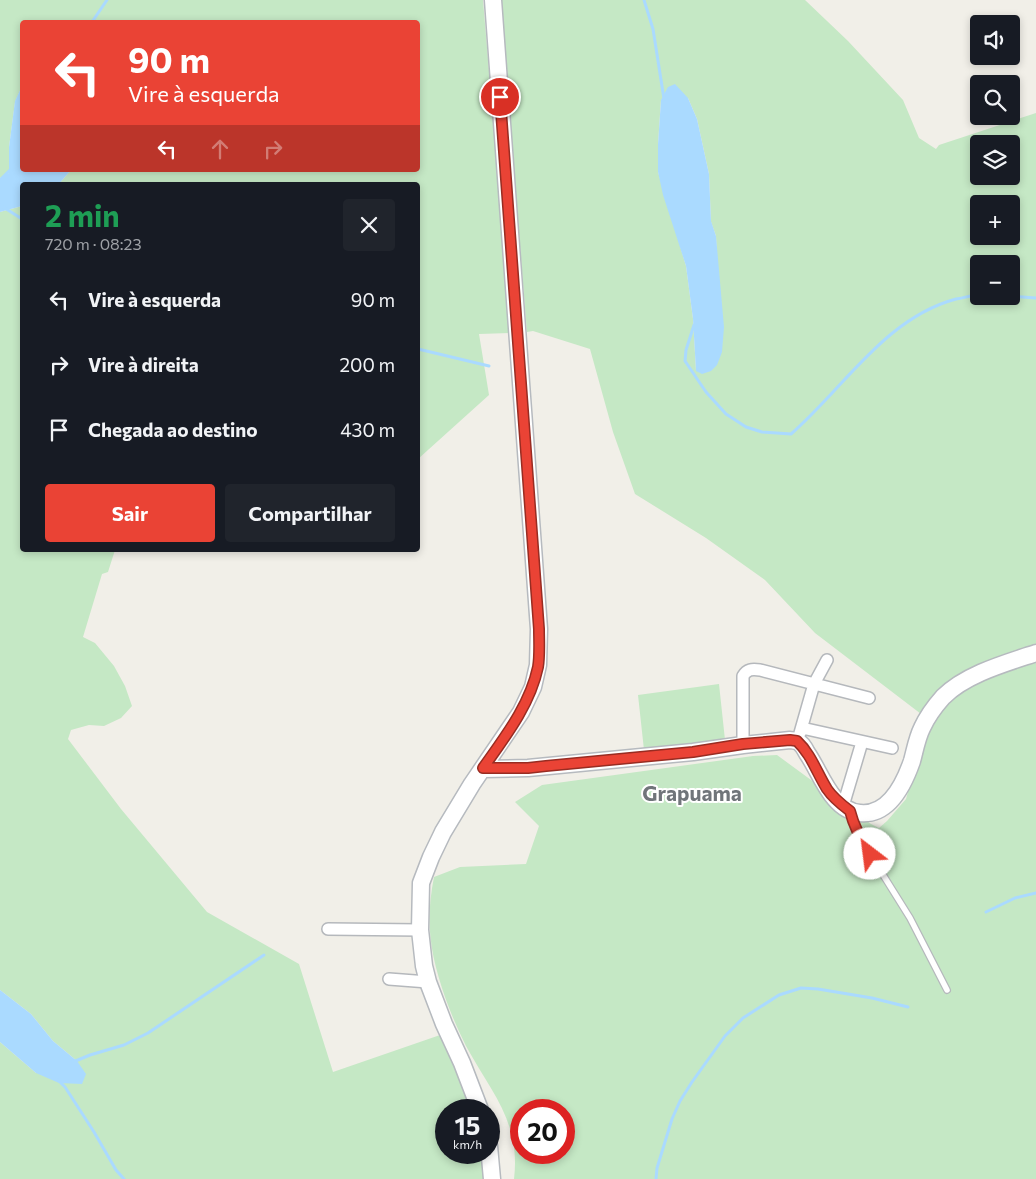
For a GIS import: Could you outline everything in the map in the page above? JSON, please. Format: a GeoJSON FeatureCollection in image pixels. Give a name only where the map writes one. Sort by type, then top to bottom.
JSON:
{"type":"FeatureCollection","features":[{"type":"Feature","properties":{"kind":"street"},"geometry":{"type":"LineString","coordinates":[[476,1099],[428,982],[424,966],[420,930],[421,883],[430,857],[443,832],[483,768],[521,712],[533,686],[538,665],[539,629],[493,0]]}},
{"type":"Feature","properties":{"kind":"street"},"geometry":{"type":"LineString","coordinates":[[827,660],[814,684],[800,734],[829,791],[847,809],[868,814],[877,812],[886,806],[894,796],[911,763],[921,730],[931,712],[944,697],[959,684],[1009,662],[1036,653]]}},
{"type":"Feature","properties":{"kind":"street"},"geometry":{"type":"LineString","coordinates":[[743,744],[743,676],[750,669],[869,698]]}},
{"type":"Feature","properties":{"kind":"street"},"geometry":{"type":"LineString","coordinates":[[483,768],[528,768],[693,752],[743,744],[790,740],[800,734],[892,748]]}},
{"type":"Feature","properties":{"kind":"street"},"geometry":{"type":"LineString","coordinates":[[847,809],[862,742]]}},
{"type":"Feature","properties":{"kind":"street"},"geometry":{"type":"LineString","coordinates":[[328,929],[420,930]]}},
{"type":"Feature","properties":{"kind":"street"},"geometry":{"type":"LineString","coordinates":[[389,979],[428,982]]}},
{"type":"Feature","properties":{"kind":"street"},"geometry":{"type":"LineString","coordinates":[[491,1164],[492,1179]]}},
{"type":"Feature","properties":{"kind":"lane"},"geometry":{"type":"LineString","coordinates":[[847,809],[860,838],[910,918],[947,990]]}},
{"type":"Feature","properties":{"kind":"green space"},"geometry":{"type":"Polygon","coordinates":[[[0,0],[483,0],[511,333],[479,334],[489,395],[420,457],[420,182],[61,182],[69,172],[420,172],[420,20],[20,20],[20,91],[15,102],[9,147],[9,173],[0,178],[0,0]]]}},
{"type":"Feature","properties":{"kind":"green space"},"geometry":{"type":"Polygon","coordinates":[[[500,0],[805,0],[848,41],[903,100],[919,138],[936,149],[939,145],[1000,125],[1020,125],[1020,118],[1036,113],[1036,1179],[514,1179],[515,1164],[575,1164],[575,1099],[510,1099],[510,1131],[500,1104],[500,1099],[497,1099],[466,1046],[445,997],[430,938],[430,909],[434,877],[460,867],[526,864],[539,826],[515,802],[542,785],[753,756],[777,755],[879,828],[906,799],[919,754],[925,717],[815,633],[765,580],[706,538],[635,494],[613,432],[590,349],[533,331],[527,332],[500,0]],[[688,98],[661,100],[658,172],[686,266],[693,319],[696,371],[717,262],[716,236],[711,222],[709,174],[697,119],[688,98]]]}},
{"type":"Feature","properties":{"kind":"green space"},"geometry":{"type":"Polygon","coordinates":[[[20,207],[20,552],[114,552],[108,572],[102,574],[83,637],[95,643],[114,666],[125,686],[132,706],[121,718],[104,726],[89,725],[71,730],[68,739],[121,809],[207,912],[299,964],[333,1072],[443,1034],[480,1099],[435,1099],[435,1164],[499,1164],[498,1179],[0,1179],[0,1042],[36,1073],[77,1061],[53,1041],[31,1014],[0,990],[0,212],[20,207]]]}},
{"type":"Feature","properties":{"kind":"green space"},"geometry":{"type":"Polygon","coordinates":[[[719,684],[725,740],[644,750],[638,695],[719,684]]]}},
{"type":"Feature","properties":{"kind":"water"},"geometry":{"type":"Polygon","coordinates":[[[675,84],[688,98],[697,119],[709,174],[711,221],[716,236],[724,327],[722,352],[717,365],[711,371],[702,374],[696,371],[693,319],[686,266],[663,195],[658,172],[661,100],[668,87],[675,84]]]}},
{"type":"Feature","properties":{"kind":"water"},"geometry":{"type":"Polygon","coordinates":[[[20,90],[20,172],[69,172],[61,182],[20,182],[20,207],[0,212],[0,178],[9,173],[9,147],[15,101],[20,90]]]}},
{"type":"Feature","properties":{"kind":"water"},"geometry":{"type":"Polygon","coordinates":[[[0,990],[31,1014],[53,1041],[77,1061],[86,1074],[82,1084],[59,1083],[36,1073],[0,1042],[0,990]]]}},
{"type":"Feature","properties":{"kind":"waterway"},"geometry":{"type":"LineString","coordinates":[[93,20],[107,0]]}},
{"type":"Feature","properties":{"kind":"waterway"},"geometry":{"type":"LineString","coordinates":[[644,0],[653,29],[664,99]]}},
{"type":"Feature","properties":{"kind":"waterway"},"geometry":{"type":"LineString","coordinates":[[0,180],[10,170]]}},
{"type":"Feature","properties":{"kind":"waterway"},"geometry":{"type":"LineString","coordinates":[[0,205],[20,218]]}},
{"type":"Feature","properties":{"kind":"waterway"},"geometry":{"type":"LineString","coordinates":[[694,325],[686,350],[685,361],[706,392],[726,414],[746,427],[762,432],[791,434],[887,338],[931,308],[970,296]]}},
{"type":"Feature","properties":{"kind":"waterway"},"geometry":{"type":"LineString","coordinates":[[1020,297],[1036,298]]}},
{"type":"Feature","properties":{"kind":"waterway"},"geometry":{"type":"LineString","coordinates":[[420,349],[489,366]]}},
{"type":"Feature","properties":{"kind":"waterway"},"geometry":{"type":"LineString","coordinates":[[986,912],[1015,898],[1036,893]]}},
{"type":"Feature","properties":{"kind":"waterway"},"geometry":{"type":"LineString","coordinates":[[73,1062],[124,1045],[148,1033],[264,955]]}},
{"type":"Feature","properties":{"kind":"waterway"},"geometry":{"type":"LineString","coordinates":[[656,1179],[657,1168],[672,1119],[680,1101],[725,1036],[743,1018],[779,995],[801,988],[872,998],[908,1007]]}},
{"type":"Feature","properties":{"kind":"waterway"},"geometry":{"type":"LineString","coordinates":[[58,1080],[65,1087],[116,1170],[124,1179]]}},
{"type":"Feature","properties":{"kind":"district","name":"Grapuama"},"geometry":{"type":"Point","coordinates":[692,792]}},
{"type":"Feature","properties":{"kind":"route"},"geometry":{"type":"LineString","coordinates":[[500,97],[539,629],[538,665],[533,686],[521,712],[483,768],[528,768],[693,752],[743,744],[797,741],[809,754],[829,791],[850,811],[860,838],[870,854]]}}]}
